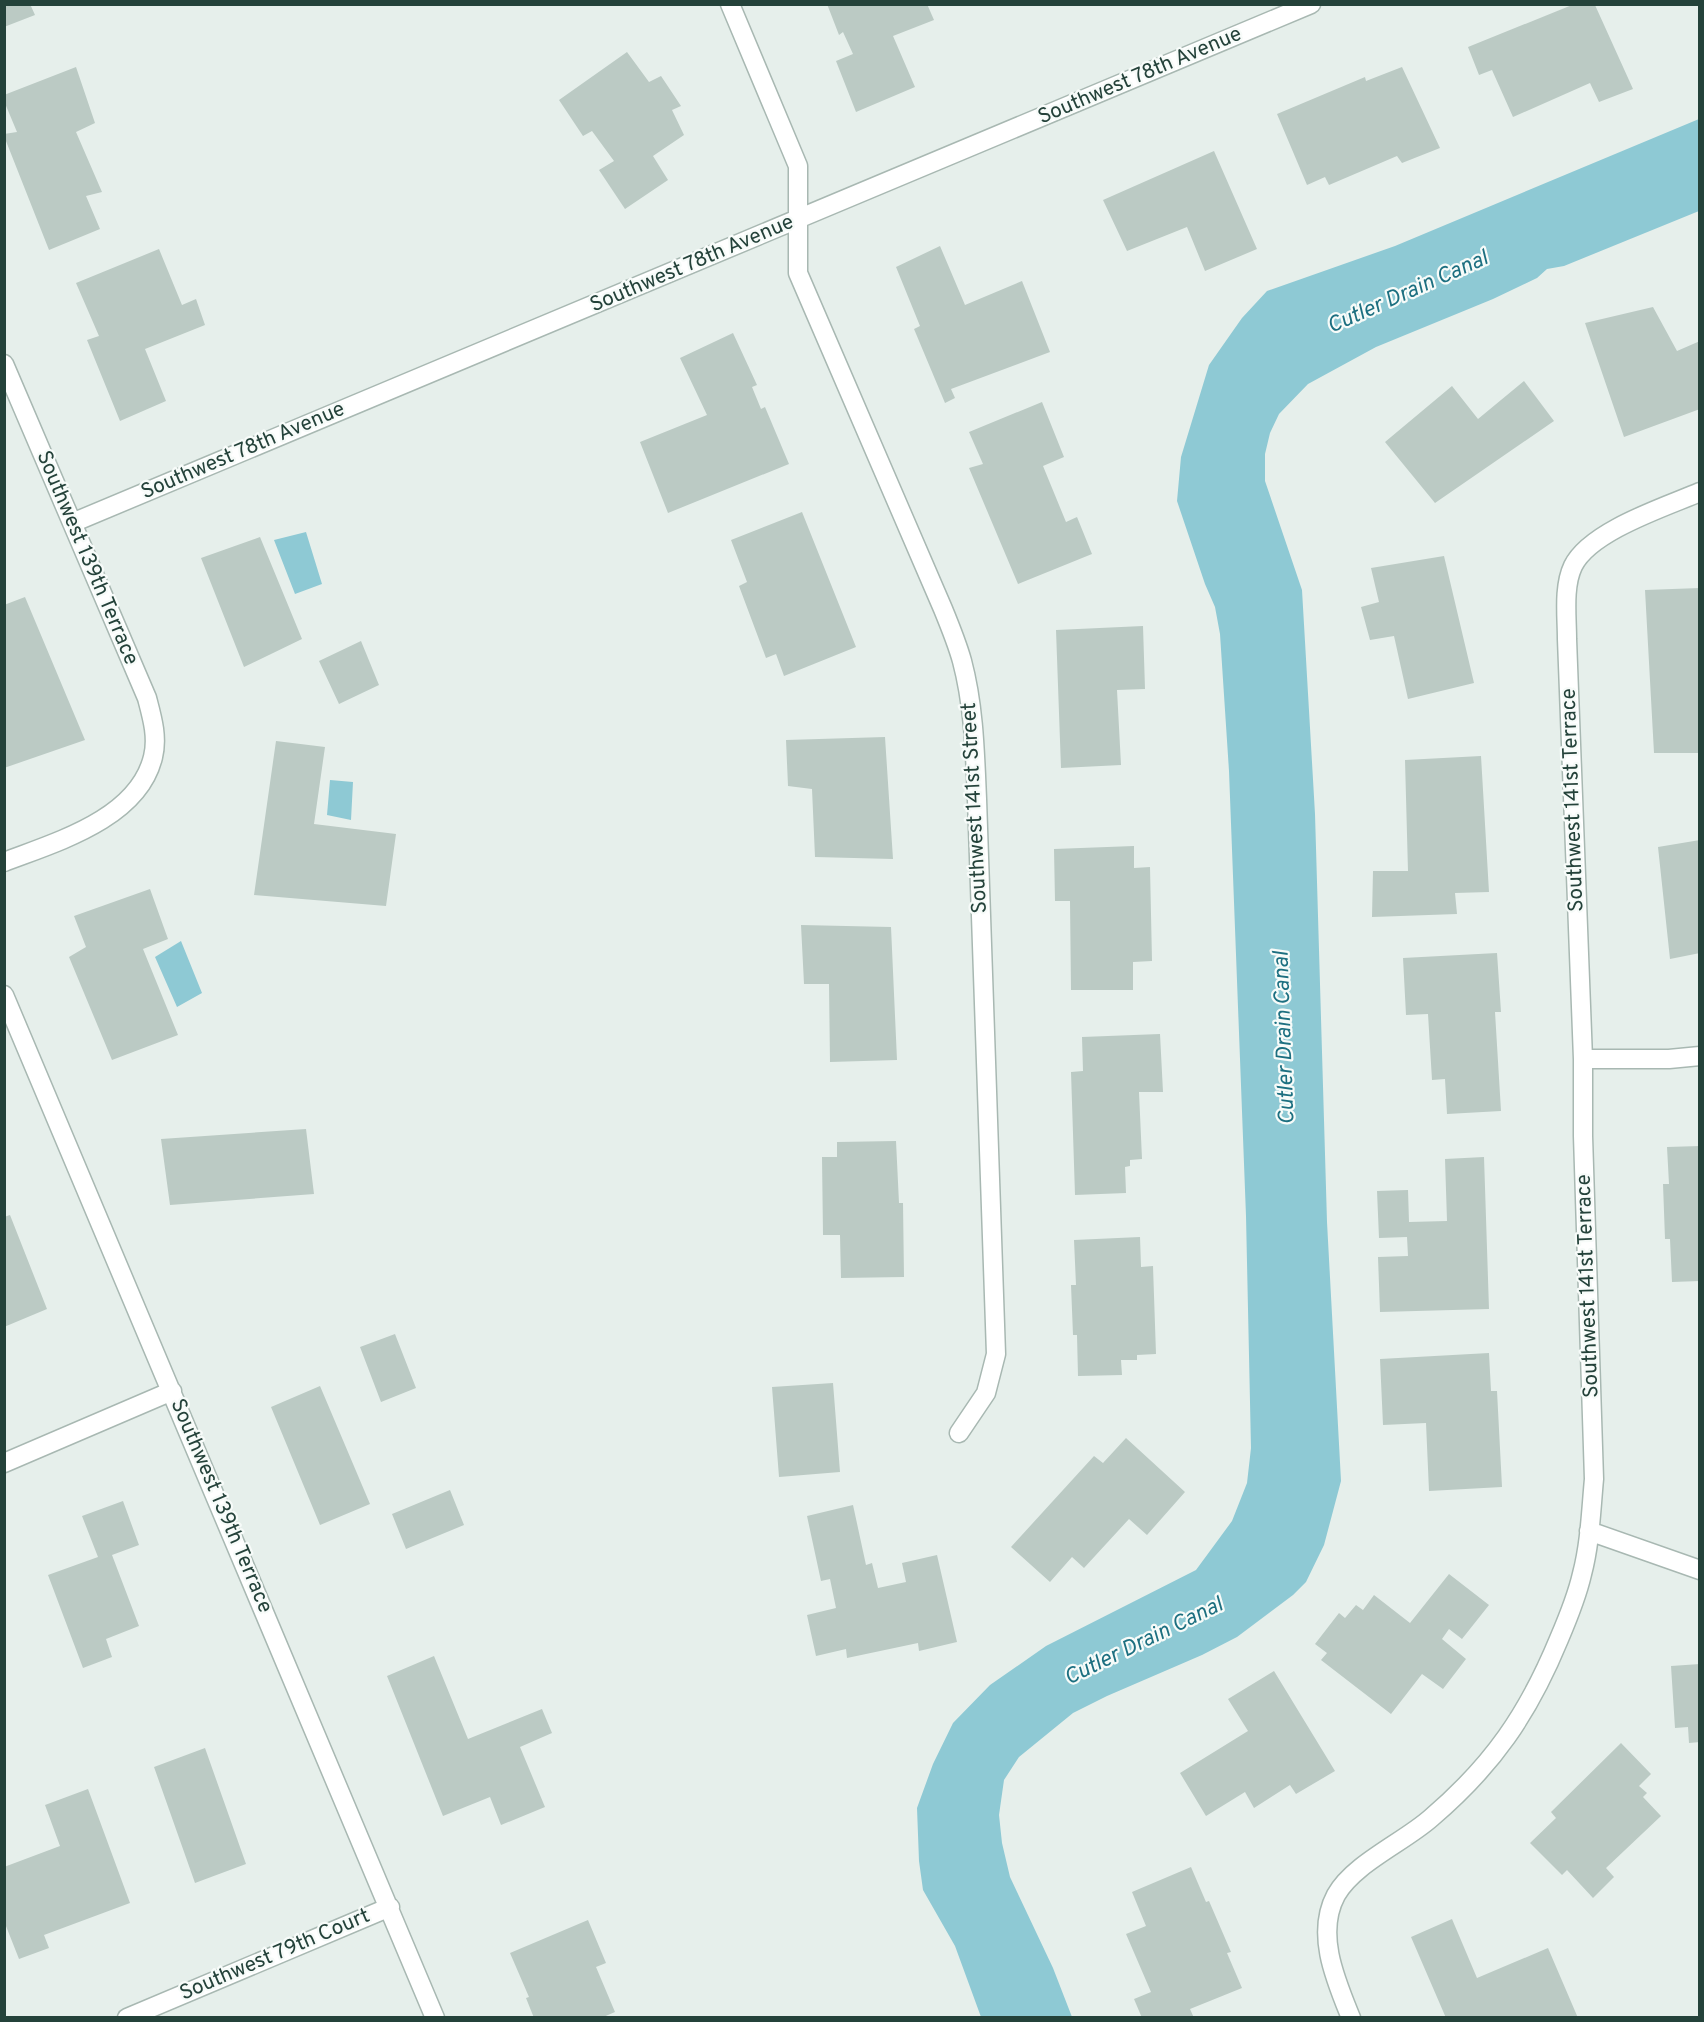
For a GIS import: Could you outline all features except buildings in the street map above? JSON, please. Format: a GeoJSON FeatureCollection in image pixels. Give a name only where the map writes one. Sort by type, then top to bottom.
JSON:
{"type":"FeatureCollection","features":[{"type":"Feature","properties":{"kind":"street","name":"Southwest 141st Street"},"geometry":{"type":"LineString","coordinates":[[730,4],[798,166],[798,273],[943,609],[962,662],[969,695],[974,735],[979,842],[996,1354],[986,1393],[959,1433]]}},
{"type":"Feature","properties":{"kind":"street","name":"Southwest 78th Avenue"},"geometry":{"type":"LineString","coordinates":[[72,523],[1311,4]]}},
{"type":"Feature","properties":{"kind":"street","name":"Southwest 139th Terrace"},"geometry":{"type":"LineString","coordinates":[[4,364],[147,698],[155,733],[154,755],[148,773],[121,805],[98,823],[69,837],[4,862]]}},
{"type":"Feature","properties":{"kind":"street","name":"Southwest 141st Terrace"},"geometry":{"type":"LineString","coordinates":[[1352,2018],[1332,1969],[1328,1931],[1330,1910],[1336,1894],[1348,1880],[1370,1862],[1426,1823],[1483,1769],[1509,1735],[1535,1692],[1569,1616],[1582,1574],[1594,1479],[1583,1148],[1583,1059],[1567,600],[1573,567],[1583,552],[1602,537],[1700,492]]}},
{"type":"Feature","properties":{"kind":"street","name":"Southwest 139th Terrace"},"geometry":{"type":"LineString","coordinates":[[4,995],[435,2018]]}},
{"type":"Feature","properties":{"kind":"street"},"geometry":{"type":"LineString","coordinates":[[1583,1059],[1669,1059],[1700,1056]]}},
{"type":"Feature","properties":{"kind":"street"},"geometry":{"type":"LineString","coordinates":[[4,1462],[172,1392]]}},
{"type":"Feature","properties":{"kind":"street"},"geometry":{"type":"LineString","coordinates":[[1589,1531],[1700,1570]]}},
{"type":"Feature","properties":{"kind":"street","name":"Southwest 79th Court"},"geometry":{"type":"LineString","coordinates":[[127,2018],[390,1907]]}},
{"type":"Feature","properties":{"kind":"water","name":"Cutler Drain Canal"},"geometry":{"type":"Polygon","coordinates":[[[1699,119],[1699,211],[1564,266],[1547,269],[1537,278],[1493,299],[1376,347],[1308,384],[1279,414],[1270,433],[1265,454],[1265,481],[1302,590],[1315,814],[1327,1222],[1341,1481],[1324,1545],[1306,1582],[1293,1595],[1237,1637],[1073,1713],[1019,1757],[1004,1780],[999,1815],[1002,1843],[1010,1877],[1053,1968],[1072,2017],[981,2017],[955,1946],[923,1890],[919,1861],[917,1808],[933,1764],[953,1723],[990,1685],[1046,1646],[1196,1570],[1232,1521],[1247,1483],[1251,1448],[1246,1216],[1229,771],[1220,634],[1215,607],[1177,501],[1181,457],[1209,365],[1242,318],[1267,291],[1395,246],[1699,119]]]}},
{"type":"Feature","properties":{"kind":"water"},"geometry":{"type":"Polygon","coordinates":[[[306,532],[322,584],[295,594],[274,540],[306,532]]]}},
{"type":"Feature","properties":{"kind":"water"},"geometry":{"type":"Polygon","coordinates":[[[330,780],[353,782],[351,820],[327,815],[330,780]]]}},
{"type":"Feature","properties":{"kind":"water"},"geometry":{"type":"Polygon","coordinates":[[[181,941],[202,993],[177,1007],[155,957],[181,941]]]}}]}
